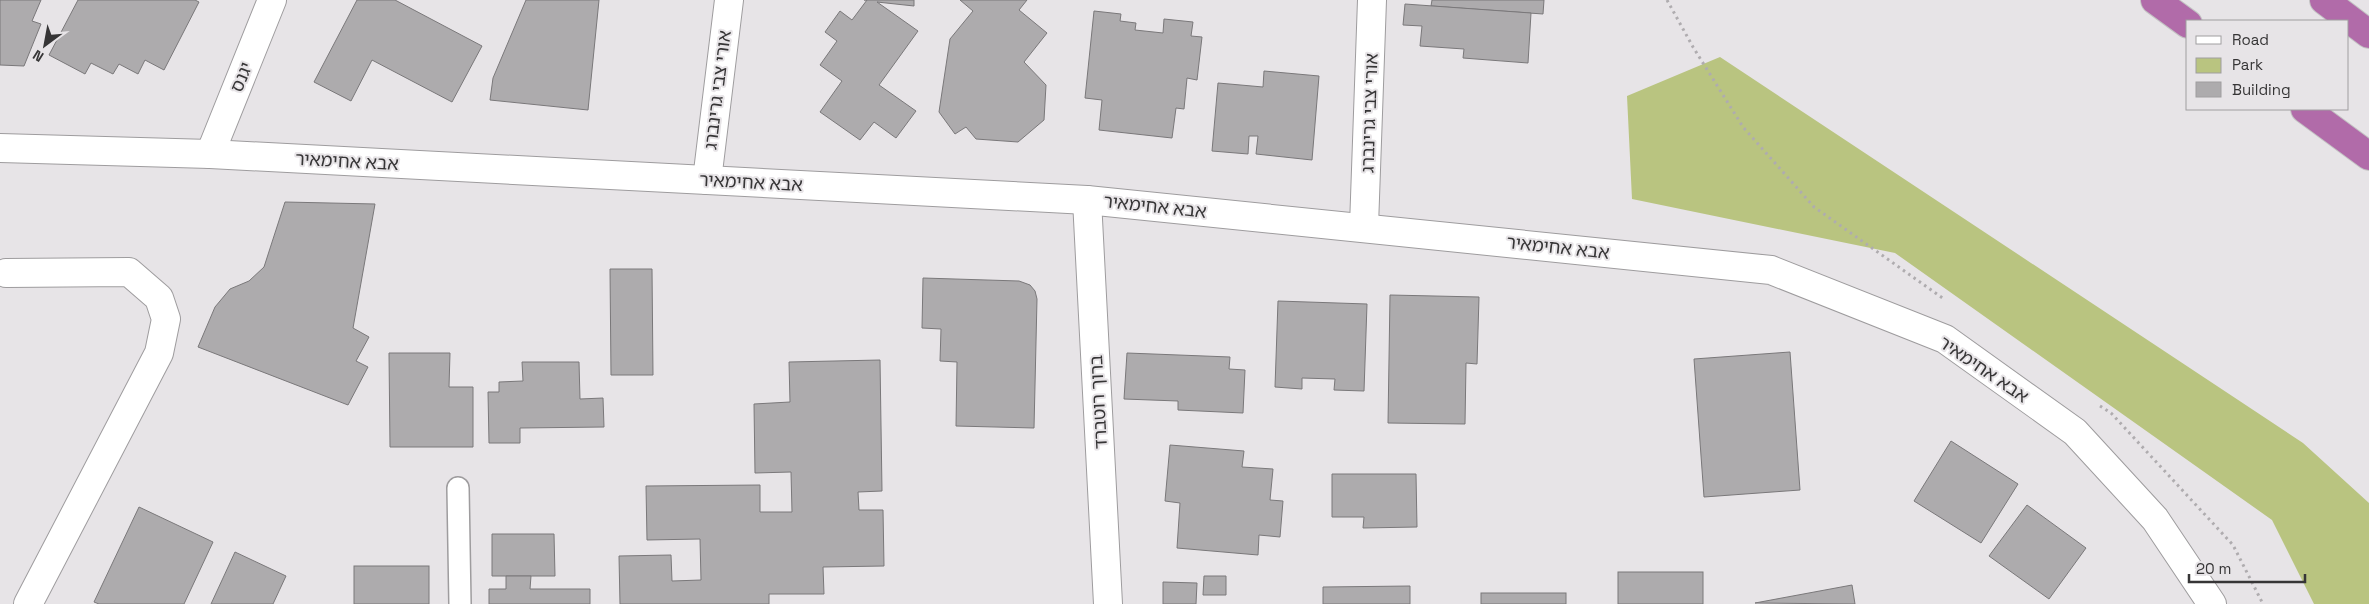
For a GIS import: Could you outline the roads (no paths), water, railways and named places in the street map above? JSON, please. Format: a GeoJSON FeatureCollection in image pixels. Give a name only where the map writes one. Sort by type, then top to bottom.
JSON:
{"type":"FeatureCollection","features":[{"type":"Feature","properties":{"kind":"highway"},"geometry":{"type":"LineString","coordinates":[[2155,0],[2186,23]]}},
{"type":"Feature","properties":{"kind":"highway"},"geometry":{"type":"LineString","coordinates":[[2324,0],[2369,34]]}},
{"type":"Feature","properties":{"kind":"highway"},"geometry":{"type":"LineString","coordinates":[[2306,110],[2369,156]]}},
{"type":"Feature","properties":{"kind":"street","name":"יגנס"},"geometry":{"type":"LineString","coordinates":[[210,154],[272,0]]}},
{"type":"Feature","properties":{"kind":"street","name":"אורי צבי גרינברג"},"geometry":{"type":"LineString","coordinates":[[707,180],[728,0]]}},
{"type":"Feature","properties":{"kind":"street","name":"אורי צבי גרינברג"},"geometry":{"type":"LineString","coordinates":[[1364,226],[1372,0]]}},
{"type":"Feature","properties":{"kind":"street","name":"אבא אחימאיר"},"geometry":{"type":"LineString","coordinates":[[0,148],[210,154],[1088,200],[1364,226],[1771,270],[1945,339],[2075,432],[2155,519],[2212,604]]}},
{"type":"Feature","properties":{"kind":"street","name":"ברוך רוטברד"},"geometry":{"type":"LineString","coordinates":[[1088,200],[1108,604]]}},
{"type":"Feature","properties":{"kind":"street"},"geometry":{"type":"LineString","coordinates":[[6,273],[129,272],[159,298],[166,319],[159,353],[28,604]]}},
{"type":"Feature","properties":{"kind":"lane"},"geometry":{"type":"LineString","coordinates":[[458,488],[460,604]]}}]}
